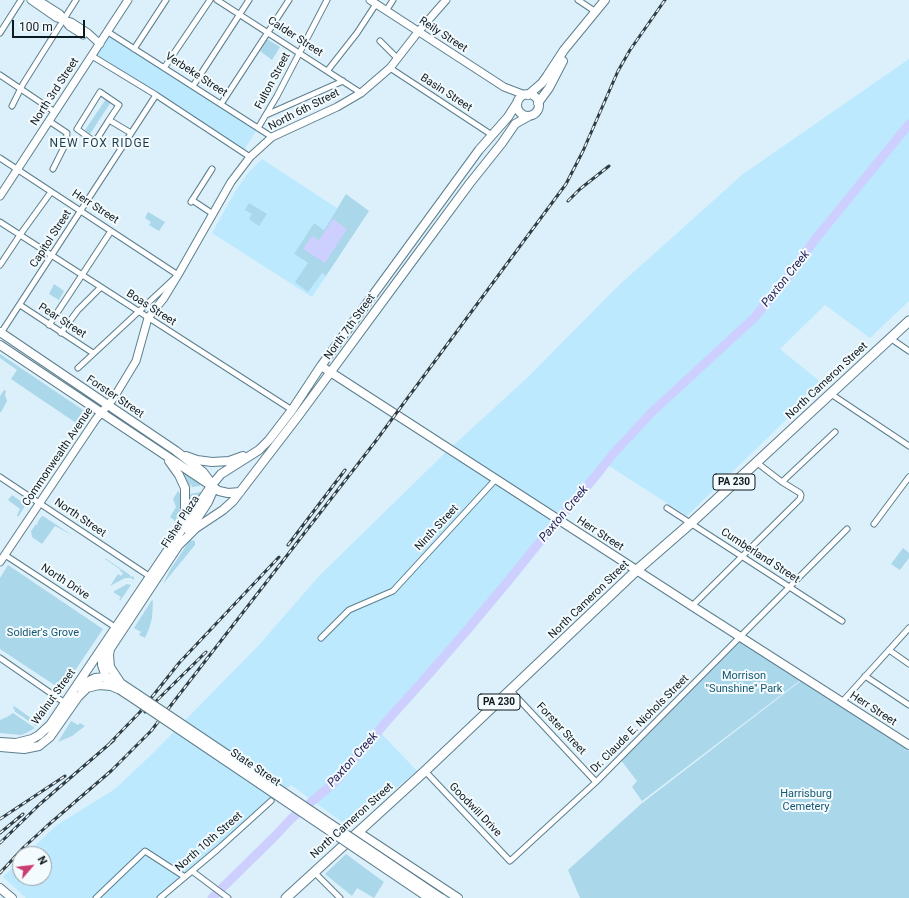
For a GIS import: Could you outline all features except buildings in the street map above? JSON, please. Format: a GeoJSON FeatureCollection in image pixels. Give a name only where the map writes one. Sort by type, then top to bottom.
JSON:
{"type":"FeatureCollection","features":[{"type":"Feature","properties":{"kind":"highway","name":"North Cameron Street"},"geometry":{"type":"LineString","coordinates":[[286,898],[511,691],[638,570],[691,523],[909,321]]}},
{"type":"Feature","properties":{"kind":"main road"},"geometry":{"type":"LineString","coordinates":[[31,0],[57,18],[72,22],[88,33],[97,42]]}},
{"type":"Feature","properties":{"kind":"main road"},"geometry":{"type":"LineString","coordinates":[[38,0],[60,14],[63,20]]}},
{"type":"Feature","properties":{"kind":"main road","name":"North 3rd Street"},"geometry":{"type":"LineString","coordinates":[[0,196],[92,56],[97,42],[108,32],[128,0]]}},
{"type":"Feature","properties":{"kind":"main road","name":"Reily Street"},"geometry":{"type":"LineString","coordinates":[[370,0],[504,87],[526,95]]}},
{"type":"Feature","properties":{"kind":"main road","name":"North 6th Street"},"geometry":{"type":"LineString","coordinates":[[148,318],[164,298],[231,182],[250,157],[272,138],[337,107],[361,92],[390,68],[418,32],[446,0]]}},
{"type":"Feature","properties":{"kind":"main road","name":"North 7th Street"},"geometry":{"type":"LineString","coordinates":[[211,486],[221,474],[253,454],[264,445],[292,410],[321,366],[479,150],[508,118],[519,99],[545,80],[564,50],[606,0]]}},
{"type":"Feature","properties":{"kind":"main road","name":"North 7th Street"},"geometry":{"type":"LineString","coordinates":[[178,540],[229,505],[240,492],[515,124],[533,115],[537,110],[538,103],[549,88],[559,67],[580,32]]}},
{"type":"Feature","properties":{"kind":"main road","name":"Reily Street"},"geometry":{"type":"LineString","coordinates":[[504,87],[518,102]]}},
{"type":"Feature","properties":{"kind":"main road"},"geometry":{"type":"LineString","coordinates":[[526,95],[534,97],[538,103]]}},
{"type":"Feature","properties":{"kind":"main road"},"geometry":{"type":"LineString","coordinates":[[518,102],[517,106],[520,113],[529,116]]}},
{"type":"Feature","properties":{"kind":"main road"},"geometry":{"type":"LineString","coordinates":[[492,135],[502,143]]}},
{"type":"Feature","properties":{"kind":"main road","name":"Commonwealth Avenue"},"geometry":{"type":"LineString","coordinates":[[0,562],[127,376],[136,361],[148,318]]}},
{"type":"Feature","properties":{"kind":"main road","name":"Forster Street"},"geometry":{"type":"LineString","coordinates":[[1,333],[176,451],[200,469],[209,480],[211,486]]}},
{"type":"Feature","properties":{"kind":"main road","name":"Forster Street"},"geometry":{"type":"LineString","coordinates":[[0,345],[211,486],[224,493],[240,492]]}},
{"type":"Feature","properties":{"kind":"main road","name":"Herr Street"},"geometry":{"type":"LineString","coordinates":[[321,366],[909,745]]}},
{"type":"Feature","properties":{"kind":"main road"},"geometry":{"type":"LineString","coordinates":[[176,451],[197,460],[219,462],[250,453],[264,445]]}},
{"type":"Feature","properties":{"kind":"main road"},"geometry":{"type":"LineString","coordinates":[[163,455],[172,464],[185,488],[186,510],[178,540]]}},
{"type":"Feature","properties":{"kind":"main road","name":"Fisher Plaza"},"geometry":{"type":"LineString","coordinates":[[119,686],[110,667],[110,649],[211,486]]}},
{"type":"Feature","properties":{"kind":"main road","name":"Fisher Plaza"},"geometry":{"type":"LineString","coordinates":[[108,636],[149,576],[178,540]]}},
{"type":"Feature","properties":{"kind":"main road"},"geometry":{"type":"LineString","coordinates":[[71,693],[88,680],[101,676],[106,677],[102,659],[108,636]]}},
{"type":"Feature","properties":{"kind":"main road","name":"Walnut Street"},"geometry":{"type":"LineString","coordinates":[[0,742],[18,743],[32,740],[50,725],[108,636]]}},
{"type":"Feature","properties":{"kind":"main road","name":"State Street"},"geometry":{"type":"LineString","coordinates":[[106,677],[429,898]]}},
{"type":"Feature","properties":{"kind":"main road","name":"Walnut Street"},"geometry":{"type":"LineString","coordinates":[[0,747],[24,750],[39,746],[50,737],[78,697],[87,688],[99,685],[119,686]]}},
{"type":"Feature","properties":{"kind":"main road","name":"State Street"},"geometry":{"type":"LineString","coordinates":[[135,697],[441,898]]}},
{"type":"Feature","properties":{"kind":"main road"},"geometry":{"type":"LineString","coordinates":[[358,832],[458,898]]}},
{"type":"Feature","properties":{"kind":"main road"},"geometry":{"type":"LineString","coordinates":[[0,888],[12,898]]}},
{"type":"Feature","properties":{"kind":"street"},"geometry":{"type":"LineString","coordinates":[[0,33],[21,0]]}},
{"type":"Feature","properties":{"kind":"street"},"geometry":{"type":"LineString","coordinates":[[12,106],[76,0]]}},
{"type":"Feature","properties":{"kind":"street"},"geometry":{"type":"LineString","coordinates":[[134,49],[166,0]]}},
{"type":"Feature","properties":{"kind":"street"},"geometry":{"type":"LineString","coordinates":[[164,68],[210,0]]}},
{"type":"Feature","properties":{"kind":"street","name":"Calder Street"},"geometry":{"type":"LineString","coordinates":[[217,0],[361,92]]}},
{"type":"Feature","properties":{"kind":"street"},"geometry":{"type":"LineString","coordinates":[[193,86],[249,0]]}},
{"type":"Feature","properties":{"kind":"street"},"geometry":{"type":"LineString","coordinates":[[221,104],[289,0]]}},
{"type":"Feature","properties":{"kind":"street","name":"Fulton Street"},"geometry":{"type":"LineString","coordinates":[[258,128],[327,0]]}},
{"type":"Feature","properties":{"kind":"street"},"geometry":{"type":"LineString","coordinates":[[386,10],[393,0]]}},
{"type":"Feature","properties":{"kind":"street"},"geometry":{"type":"LineString","coordinates":[[578,0],[596,12]]}},
{"type":"Feature","properties":{"kind":"street"},"geometry":{"type":"LineString","coordinates":[[328,70],[357,33],[376,4]]}},
{"type":"Feature","properties":{"kind":"street","name":"Verbeke Street"},"geometry":{"type":"LineString","coordinates":[[108,32],[272,138]]}},
{"type":"Feature","properties":{"kind":"street"},"geometry":{"type":"LineString","coordinates":[[380,41],[398,58]]}},
{"type":"Feature","properties":{"kind":"street"},"geometry":{"type":"LineString","coordinates":[[92,56],[156,95],[250,157]]}},
{"type":"Feature","properties":{"kind":"street","name":"Basin Street"},"geometry":{"type":"LineString","coordinates":[[390,68],[492,135]]}},
{"type":"Feature","properties":{"kind":"street"},"geometry":{"type":"LineString","coordinates":[[0,75],[55,112]]}},
{"type":"Feature","properties":{"kind":"street"},"geometry":{"type":"LineString","coordinates":[[266,115],[343,81]]}},
{"type":"Feature","properties":{"kind":"street"},"geometry":{"type":"LineString","coordinates":[[100,92],[119,105],[109,120],[95,142],[77,129],[100,92]]}},
{"type":"Feature","properties":{"kind":"street","name":"Capitol Street"},"geometry":{"type":"LineString","coordinates":[[1,333],[156,95]]}},
{"type":"Feature","properties":{"kind":"street"},"geometry":{"type":"LineString","coordinates":[[109,120],[131,134]]}},
{"type":"Feature","properties":{"kind":"street"},"geometry":{"type":"LineString","coordinates":[[49,121],[67,134],[66,143],[53,169]]}},
{"type":"Feature","properties":{"kind":"street","name":"Herr Street"},"geometry":{"type":"LineString","coordinates":[[0,158],[178,275]]}},
{"type":"Feature","properties":{"kind":"street"},"geometry":{"type":"LineString","coordinates":[[212,169],[192,201],[213,214]]}},
{"type":"Feature","properties":{"kind":"street"},"geometry":{"type":"LineString","coordinates":[[0,265],[51,192]]}},
{"type":"Feature","properties":{"kind":"street","name":"Boas Street"},"geometry":{"type":"LineString","coordinates":[[0,222],[100,288],[292,410]]}},
{"type":"Feature","properties":{"kind":"street"},"geometry":{"type":"LineString","coordinates":[[49,325],[110,230]]}},
{"type":"Feature","properties":{"kind":"street","name":"North 6th Street"},"geometry":{"type":"LineString","coordinates":[[78,368],[178,275]]}},
{"type":"Feature","properties":{"kind":"street"},"geometry":{"type":"LineString","coordinates":[[61,332],[78,310],[100,288]]}},
{"type":"Feature","properties":{"kind":"street","name":"Pear Street"},"geometry":{"type":"LineString","coordinates":[[20,305],[93,353]]}},
{"type":"Feature","properties":{"kind":"street"},"geometry":{"type":"LineString","coordinates":[[890,338],[909,350]]}},
{"type":"Feature","properties":{"kind":"street"},"geometry":{"type":"LineString","coordinates":[[830,394],[909,446]]}},
{"type":"Feature","properties":{"kind":"street"},"geometry":{"type":"LineString","coordinates":[[782,482],[835,432]]}},
{"type":"Feature","properties":{"kind":"street"},"geometry":{"type":"LineString","coordinates":[[692,606],[800,498],[800,492],[782,482],[756,462]]}},
{"type":"Feature","properties":{"kind":"street","name":"North Street"},"geometry":{"type":"LineString","coordinates":[[0,477],[149,576]]}},
{"type":"Feature","properties":{"kind":"street"},"geometry":{"type":"LineString","coordinates":[[874,524],[909,477]]}},
{"type":"Feature","properties":{"kind":"street","name":"Ninth Street"},"geometry":{"type":"LineString","coordinates":[[320,638],[349,610],[393,591],[496,479]]}},
{"type":"Feature","properties":{"kind":"street","name":"Cumberland Street"},"geometry":{"type":"LineString","coordinates":[[667,508],[842,621]]}},
{"type":"Feature","properties":{"kind":"street","name":"Dr. Claude E. Nichols Street"},"geometry":{"type":"LineString","coordinates":[[510,861],[596,782],[847,529]]}},
{"type":"Feature","properties":{"kind":"street","name":"North Drive"},"geometry":{"type":"LineString","coordinates":[[5,555],[115,627]]}},
{"type":"Feature","properties":{"kind":"street"},"geometry":{"type":"LineString","coordinates":[[842,702],[909,628]]}},
{"type":"Feature","properties":{"kind":"street"},"geometry":{"type":"LineString","coordinates":[[889,650],[909,664]]}},
{"type":"Feature","properties":{"kind":"street"},"geometry":{"type":"LineString","coordinates":[[0,658],[65,702]]}},
{"type":"Feature","properties":{"kind":"street"},"geometry":{"type":"LineString","coordinates":[[865,676],[909,705]]}},
{"type":"Feature","properties":{"kind":"street","name":"Forster Street"},"geometry":{"type":"LineString","coordinates":[[511,691],[596,782]]}},
{"type":"Feature","properties":{"kind":"street","name":"Goodwill Drive"},"geometry":{"type":"LineString","coordinates":[[425,771],[510,861]]}},
{"type":"Feature","properties":{"kind":"street","name":"North 10th Street"},"geometry":{"type":"LineString","coordinates":[[160,898],[218,849],[271,801]]}},
{"type":"Feature","properties":{"kind":"street"},"geometry":{"type":"LineString","coordinates":[[96,898],[145,851],[185,877]]}},
{"type":"Feature","properties":{"kind":"street"},"geometry":{"type":"LineString","coordinates":[[192,871],[226,896]]}},
{"type":"Feature","properties":{"kind":"street"},"geometry":{"type":"LineString","coordinates":[[314,872],[337,897]]}},
{"type":"Feature","properties":{"kind":"shaded area"},"geometry":{"type":"Polygon","coordinates":[[[108,32],[258,128],[243,152],[92,56],[108,32]]]}},
{"type":"Feature","properties":{"kind":"shaded area"},"geometry":{"type":"Polygon","coordinates":[[[909,59],[909,301],[870,338],[825,305],[780,349],[823,384],[687,516],[609,466],[378,730],[417,771],[349,827],[291,785],[264,810],[160,898],[26,898],[13,886],[52,886],[52,846],[35,846],[57,825],[115,789],[152,754],[259,645],[320,575],[446,452],[527,378],[618,286],[743,174],[909,59]]]}},
{"type":"Feature","properties":{"kind":"shaded area"},"geometry":{"type":"Polygon","coordinates":[[[262,159],[337,208],[324,230],[314,223],[294,254],[326,276],[312,297],[212,233],[236,190],[248,173],[262,159]]]}},
{"type":"Feature","properties":{"kind":"shaded area"},"geometry":{"type":"Polygon","coordinates":[[[333,219],[347,229],[325,263],[303,249],[312,236],[319,240],[333,219]]]}},
{"type":"Feature","properties":{"kind":"shaded area"},"geometry":{"type":"Polygon","coordinates":[[[12,868],[12,885],[3,877],[12,868]]]}},
{"type":"Feature","properties":{"kind":"green space"},"geometry":{"type":"Polygon","coordinates":[[[267,39],[280,47],[272,60],[260,51],[267,39]]]}},
{"type":"Feature","properties":{"kind":"green space"},"geometry":{"type":"Polygon","coordinates":[[[106,99],[111,102],[90,134],[85,130],[106,99]]]}},
{"type":"Feature","properties":{"kind":"green space"},"geometry":{"type":"Polygon","coordinates":[[[346,194],[369,211],[326,276],[322,273],[308,292],[295,282],[308,263],[294,254],[314,223],[324,230],[346,194]]]}},
{"type":"Feature","properties":{"kind":"green space"},"geometry":{"type":"Polygon","coordinates":[[[249,203],[267,214],[259,226],[249,219],[252,214],[245,210],[249,203]]]}},
{"type":"Feature","properties":{"kind":"green space"},"geometry":{"type":"Polygon","coordinates":[[[148,212],[165,222],[159,231],[149,225],[151,222],[145,218],[148,212]]]}},
{"type":"Feature","properties":{"kind":"green space"},"geometry":{"type":"Polygon","coordinates":[[[54,284],[64,291],[59,300],[49,294],[54,284]]]}},
{"type":"Feature","properties":{"kind":"green space"},"geometry":{"type":"Polygon","coordinates":[[[0,354],[89,414],[82,427],[11,379],[17,370],[0,358],[0,354]]]}},
{"type":"Feature","properties":{"kind":"green space"},"geometry":{"type":"Polygon","coordinates":[[[4,390],[6,391],[5,395],[7,401],[0,412],[0,396],[4,390]]]}},
{"type":"Feature","properties":{"kind":"green space"},"geometry":{"type":"Polygon","coordinates":[[[182,472],[201,483],[200,486],[192,487],[191,484],[191,487],[188,487],[182,472]]]}},
{"type":"Feature","properties":{"kind":"green space"},"geometry":{"type":"Polygon","coordinates":[[[178,491],[181,495],[181,503],[178,516],[174,522],[174,520],[170,517],[176,507],[173,499],[178,491]]]}},
{"type":"Feature","properties":{"kind":"green space"},"geometry":{"type":"Polygon","coordinates":[[[200,492],[202,494],[188,513],[190,494],[200,492]]]}},
{"type":"Feature","properties":{"kind":"green space"},"geometry":{"type":"Polygon","coordinates":[[[12,495],[25,504],[18,517],[17,515],[20,509],[8,500],[12,495]]]}},
{"type":"Feature","properties":{"kind":"green space"},"geometry":{"type":"Polygon","coordinates":[[[61,506],[89,526],[90,525],[94,529],[93,531],[58,508],[61,506]]]}},
{"type":"Feature","properties":{"kind":"green space"},"geometry":{"type":"Polygon","coordinates":[[[43,516],[72,535],[55,526],[42,544],[32,537],[31,531],[43,516]]]}},
{"type":"Feature","properties":{"kind":"green space"},"geometry":{"type":"Polygon","coordinates":[[[190,540],[195,541],[195,545],[163,584],[170,570],[190,540]]]}},
{"type":"Feature","properties":{"kind":"green space"},"geometry":{"type":"Polygon","coordinates":[[[903,548],[909,553],[909,558],[900,570],[891,564],[903,548]]]}},
{"type":"Feature","properties":{"kind":"green space"},"geometry":{"type":"Polygon","coordinates":[[[105,558],[131,577],[134,577],[134,580],[131,578],[125,578],[110,586],[118,574],[121,576],[123,573],[105,558]]]}},
{"type":"Feature","properties":{"kind":"green space","name":"Soldier's Grove"},"geometry":{"type":"Polygon","coordinates":[[[8,565],[103,629],[62,690],[0,649],[0,578],[8,565]]]}},
{"type":"Feature","properties":{"kind":"green space"},"geometry":{"type":"Polygon","coordinates":[[[127,584],[131,585],[120,601],[119,600],[121,597],[113,592],[127,584]]]}},
{"type":"Feature","properties":{"kind":"green space"},"geometry":{"type":"Polygon","coordinates":[[[152,600],[152,618],[145,638],[139,635],[141,632],[134,628],[152,600]]]}},
{"type":"Feature","properties":{"kind":"green space","name":"Morrison \"Sunshine\" Park"},"geometry":{"type":"Polygon","coordinates":[[[739,641],[802,679],[642,801],[632,787],[637,781],[620,759],[739,641]]]}},
{"type":"Feature","properties":{"kind":"green space","name":"Harrisburg Cemetery"},"geometry":{"type":"Polygon","coordinates":[[[802,680],[909,751],[909,898],[580,898],[568,870],[641,804],[802,680]]]}},
{"type":"Feature","properties":{"kind":"green space"},"geometry":{"type":"Polygon","coordinates":[[[14,706],[38,723],[36,726],[14,711],[14,706]]]}},
{"type":"Feature","properties":{"kind":"green space"},"geometry":{"type":"Polygon","coordinates":[[[13,713],[35,728],[21,735],[0,733],[0,720],[13,713]]]}},
{"type":"Feature","properties":{"kind":"green space"},"geometry":{"type":"Polygon","coordinates":[[[71,721],[78,725],[80,723],[85,726],[72,736],[58,742],[71,721]]]}},
{"type":"Feature","properties":{"kind":"green space"},"geometry":{"type":"Polygon","coordinates":[[[346,854],[384,882],[374,898],[357,888],[352,896],[325,874],[346,854]]]}},
{"type":"Feature","properties":{"kind":"waterway","name":"Paxton Creek"},"geometry":{"type":"LineString","coordinates":[[212,898],[292,818],[335,782],[468,629],[613,454],[652,412],[754,318],[784,282],[817,237],[909,124]]}},
{"type":"Feature","properties":{"kind":"railway"},"geometry":{"type":"LineString","coordinates":[[0,873],[24,847],[111,771],[151,731],[375,442],[566,184],[583,151],[618,71],[630,50],[665,0]]}},
{"type":"Feature","properties":{"kind":"railway"},"geometry":{"type":"LineString","coordinates":[[568,201],[580,189],[609,166]]}},
{"type":"Feature","properties":{"kind":"railway"},"geometry":{"type":"LineString","coordinates":[[288,545],[345,470]]}},
{"type":"Feature","properties":{"kind":"railway"},"geometry":{"type":"LineString","coordinates":[[110,743],[140,712],[179,663],[279,557]]}},
{"type":"Feature","properties":{"kind":"railway"},"geometry":{"type":"LineString","coordinates":[[145,712],[206,652]]}},
{"type":"Feature","properties":{"kind":"railway"},"geometry":{"type":"LineString","coordinates":[[0,843],[40,804],[114,740]]}},
{"type":"Feature","properties":{"kind":"railway"},"geometry":{"type":"LineString","coordinates":[[0,819],[65,776]]}},
{"type":"Feature","properties":{"kind":"railway"},"geometry":{"type":"LineString","coordinates":[[0,833],[23,814]]}},
{"type":"Feature","properties":{"kind":"district","name":"NEW FOX RIDGE"},"geometry":{"type":"Point","coordinates":[100,144]}}]}
